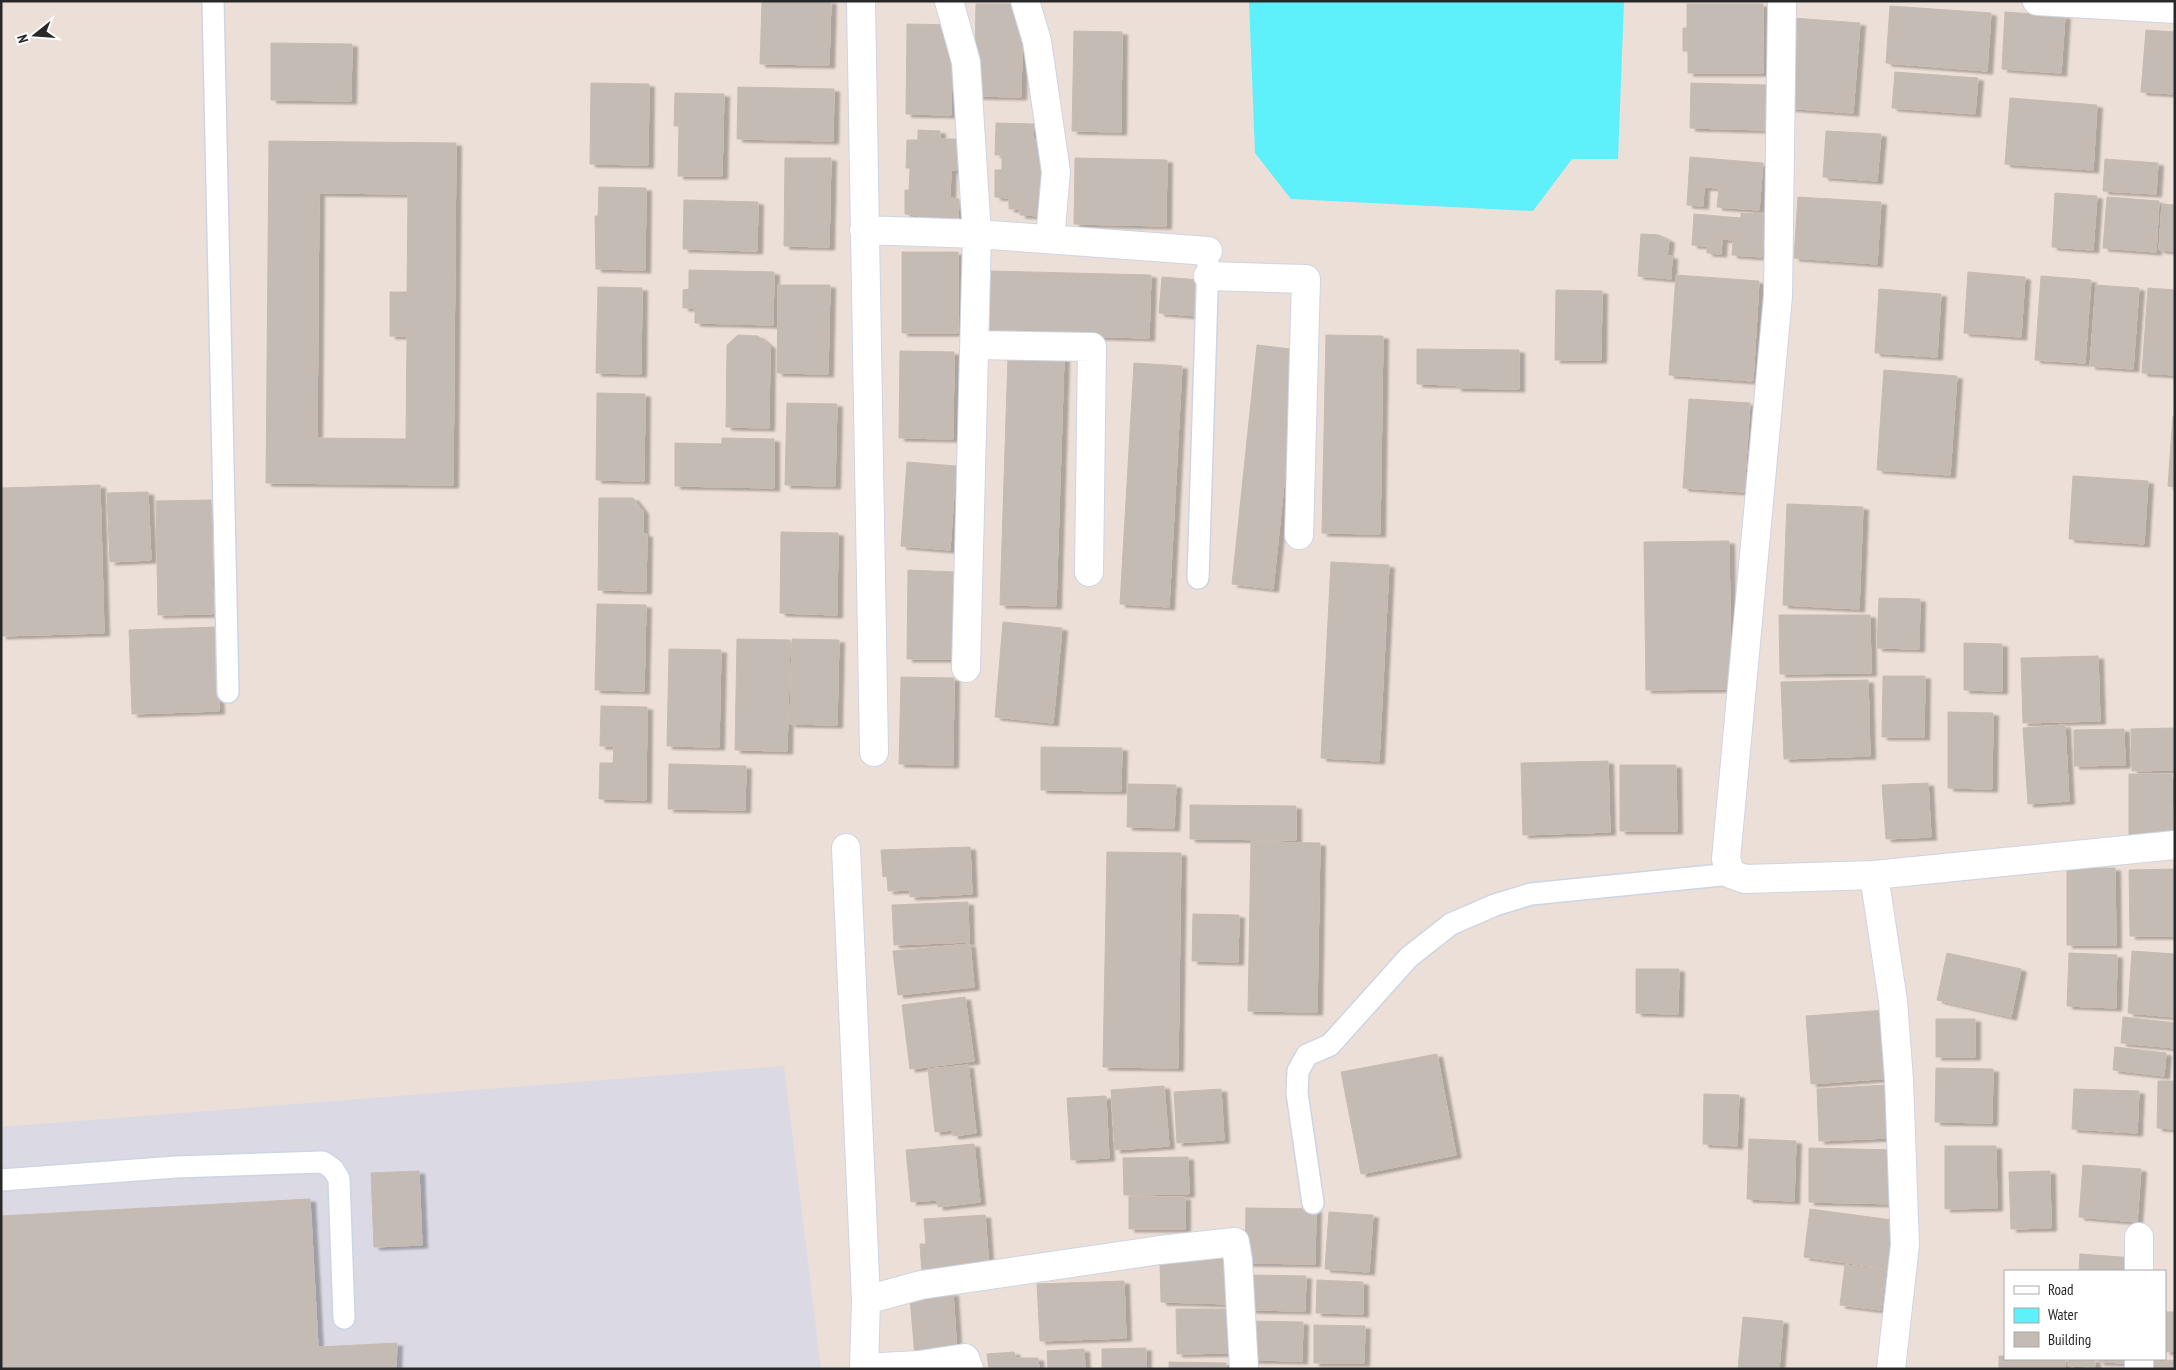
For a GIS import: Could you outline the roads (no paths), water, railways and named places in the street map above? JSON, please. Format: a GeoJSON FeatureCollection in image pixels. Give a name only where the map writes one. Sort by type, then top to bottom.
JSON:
{"type":"FeatureCollection","features":[{"type":"Feature","properties":{"kind":"street"},"geometry":{"type":"LineString","coordinates":[[949,1],[966,62],[977,234],[966,668]]}},
{"type":"Feature","properties":{"kind":"street"},"geometry":{"type":"LineString","coordinates":[[1025,1],[1037,41],[1056,172],[1050,239]]}},
{"type":"Feature","properties":{"kind":"street"},"geometry":{"type":"LineString","coordinates":[[1782,1],[1778,296],[1726,859],[1731,874],[1745,879],[1874,875],[2175,845]]}},
{"type":"Feature","properties":{"kind":"street"},"geometry":{"type":"LineString","coordinates":[[2037,1],[2175,9]]}},
{"type":"Feature","properties":{"kind":"street"},"geometry":{"type":"LineString","coordinates":[[864,2],[864,230],[874,752]]}},
{"type":"Feature","properties":{"kind":"street"},"geometry":{"type":"LineString","coordinates":[[864,230],[1050,239],[1306,278],[1299,535]]}},
{"type":"Feature","properties":{"kind":"street"},"geometry":{"type":"LineString","coordinates":[[975,345],[1092,347],[1089,572]]}},
{"type":"Feature","properties":{"kind":"street"},"geometry":{"type":"LineString","coordinates":[[846,848],[866,1300],[864,1368],[918,1365],[965,1358],[969,1369]]}},
{"type":"Feature","properties":{"kind":"street"},"geometry":{"type":"LineString","coordinates":[[1874,875],[1893,1001],[1899,1080],[1906,1245],[1892,1369]]}},
{"type":"Feature","properties":{"kind":"street"},"geometry":{"type":"LineString","coordinates":[[2139,1238],[2139,1270]]}},
{"type":"Feature","properties":{"kind":"street"},"geometry":{"type":"LineString","coordinates":[[866,1300],[922,1285],[1160,1250],[1235,1242],[1238,1260],[1244,1369]]}},
{"type":"Feature","properties":{"kind":"lane"},"geometry":{"type":"LineString","coordinates":[[213,1],[228,692]]}},
{"type":"Feature","properties":{"kind":"lane"},"geometry":{"type":"LineString","coordinates":[[1198,578],[1208,263]]}},
{"type":"Feature","properties":{"kind":"lane"},"geometry":{"type":"LineString","coordinates":[[1313,1203],[1297,1093],[1298,1071],[1307,1055],[1330,1046],[1409,957],[1451,924],[1495,905],[1531,894],[1731,874]]}},
{"type":"Feature","properties":{"kind":"lane"},"geometry":{"type":"LineString","coordinates":[[1,1180],[176,1167],[323,1162],[333,1169],[340,1178],[344,1318]]}},
{"type":"Feature","properties":{"kind":"water"},"geometry":{"type":"Polygon","coordinates":[[[1249,1],[1624,1],[1618,159],[1572,159],[1533,211],[1291,199],[1255,153],[1249,1]]]}}]}
